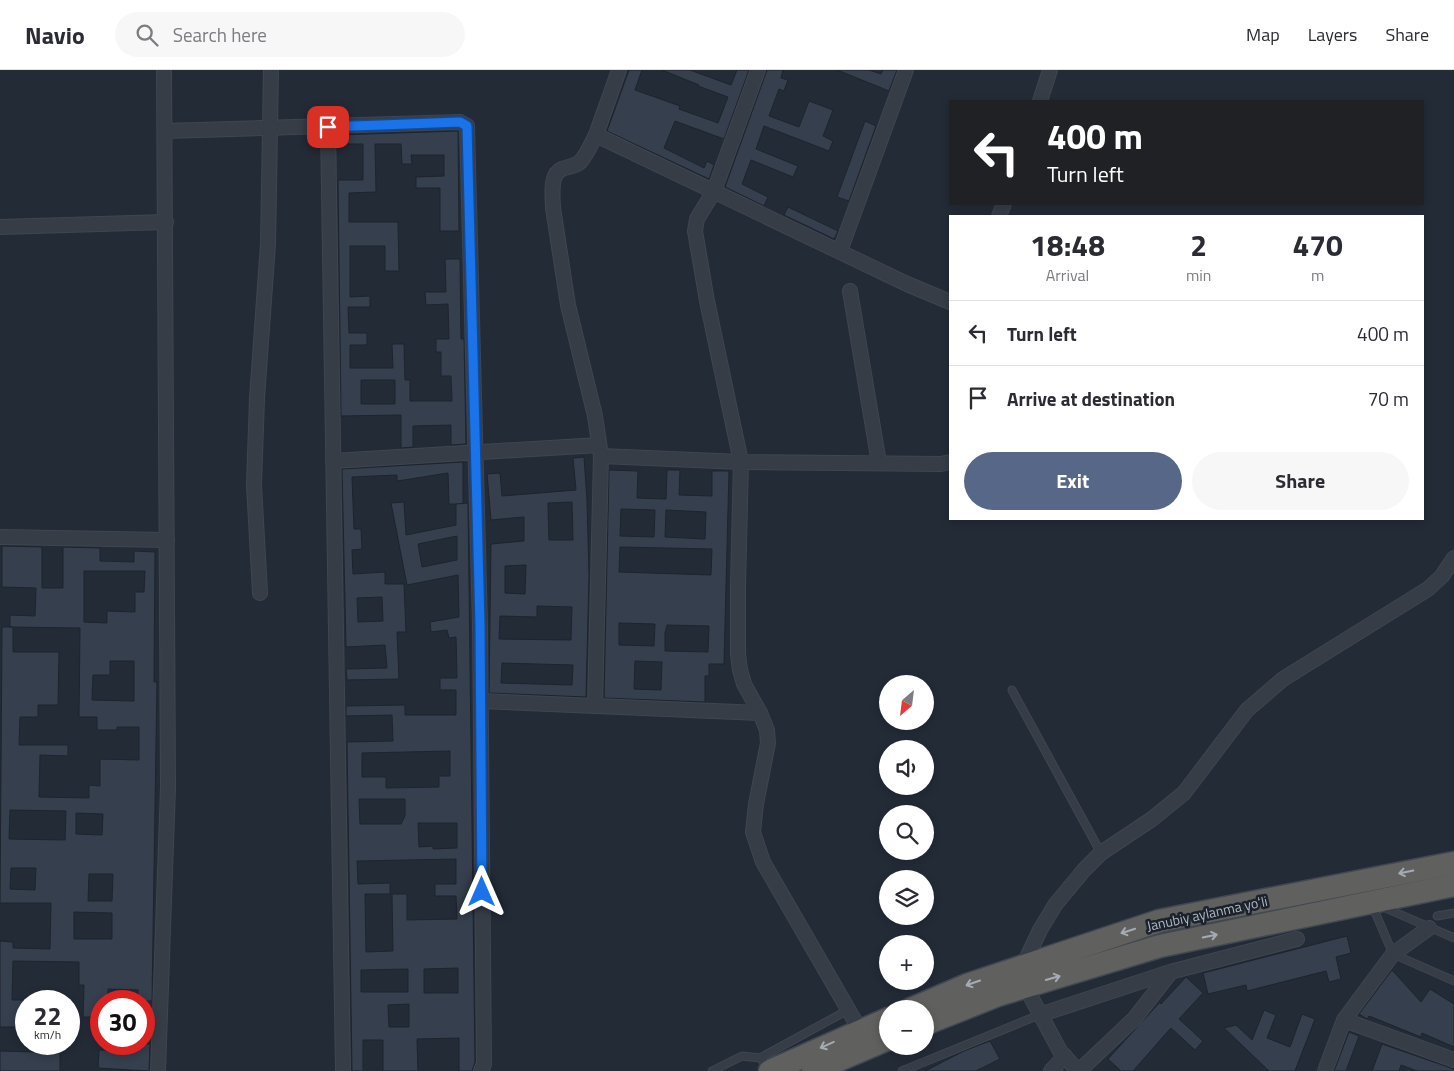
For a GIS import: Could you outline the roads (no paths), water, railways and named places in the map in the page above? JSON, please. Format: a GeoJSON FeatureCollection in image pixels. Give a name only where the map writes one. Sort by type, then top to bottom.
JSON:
{"type":"FeatureCollection","features":[{"type":"Feature","properties":{"kind":"highway","name":"Janubiy aylanma yoʻli"},"geometry":{"type":"LineString","coordinates":[[934,1020],[998,994],[1024,976],[1159,921],[1454,863]]}},
{"type":"Feature","properties":{"kind":"highway","name":"Janubiy aylanma yoʻli"},"geometry":{"type":"LineString","coordinates":[[932,1000],[967,985],[1024,976],[1454,885]]}},
{"type":"Feature","properties":{"kind":"highway"},"geometry":{"type":"LineString","coordinates":[[767,1066],[879,1023]]}},
{"type":"Feature","properties":{"kind":"highway"},"geometry":{"type":"LineString","coordinates":[[826,1068],[879,1043]]}},
{"type":"Feature","properties":{"kind":"street"},"geometry":{"type":"LineString","coordinates":[[158,1071],[168,787],[164,70]]}},
{"type":"Feature","properties":{"kind":"street"},"geometry":{"type":"LineString","coordinates":[[260,593],[254,485],[257,398],[268,244],[271,70]]}},
{"type":"Feature","properties":{"kind":"street"},"geometry":{"type":"LineString","coordinates":[[595,706],[600,450],[593,407],[568,305],[553,208],[553,192],[555,175],[558,171],[579,163],[586,155],[596,135],[619,70]]}},
{"type":"Feature","properties":{"kind":"street"},"geometry":{"type":"LineString","coordinates":[[758,70],[714,191],[697,219],[695,230],[696,243],[741,462],[738,586],[738,654],[740,670],[744,684],[768,730],[768,743],[756,804],[753,832],[763,862],[860,1030]]}},
{"type":"Feature","properties":{"kind":"street"},"geometry":{"type":"LineString","coordinates":[[840,252],[906,70]]}},
{"type":"Feature","properties":{"kind":"street"},"geometry":{"type":"LineString","coordinates":[[1040,100],[1050,70]]}},
{"type":"Feature","properties":{"kind":"street"},"geometry":{"type":"LineString","coordinates":[[165,131],[460,122],[467,126],[481,701],[484,1055],[484,1064],[481,1071]]}},
{"type":"Feature","properties":{"kind":"street"},"geometry":{"type":"LineString","coordinates":[[328,127],[343,1071]]}},
{"type":"Feature","properties":{"kind":"street"},"geometry":{"type":"LineString","coordinates":[[596,135],[907,284],[949,302]]}},
{"type":"Feature","properties":{"kind":"street"},"geometry":{"type":"LineString","coordinates":[[0,227],[166,222]]}},
{"type":"Feature","properties":{"kind":"street"},"geometry":{"type":"LineString","coordinates":[[850,291],[879,462]]}},
{"type":"Feature","properties":{"kind":"street"},"geometry":{"type":"LineString","coordinates":[[333,461],[476,453],[600,450],[741,462],[941,464],[949,462]]}},
{"type":"Feature","properties":{"kind":"street"},"geometry":{"type":"LineString","coordinates":[[0,537],[167,540]]}},
{"type":"Feature","properties":{"kind":"street"},"geometry":{"type":"LineString","coordinates":[[1170,972],[1135,1018],[1079,1071],[1060,1052],[1039,1015],[1024,976],[1040,930],[1055,905],[1084,870],[1102,853],[1184,793],[1247,710],[1283,679],[1428,589],[1442,576],[1454,558]]}},
{"type":"Feature","properties":{"kind":"street"},"geometry":{"type":"LineString","coordinates":[[481,701],[760,713]]}},
{"type":"Feature","properties":{"kind":"street"},"geometry":{"type":"LineString","coordinates":[[1325,1071],[1344,1020],[1393,954],[1433,922]]}},
{"type":"Feature","properties":{"kind":"street"},"geometry":{"type":"LineString","coordinates":[[1039,1015],[1170,972],[1297,939]]}},
{"type":"Feature","properties":{"kind":"street"},"geometry":{"type":"LineString","coordinates":[[1344,1020],[1454,1060]]}},
{"type":"Feature","properties":{"kind":"street"},"geometry":{"type":"LineString","coordinates":[[1051,1071],[1065,1056]]}},
{"type":"Feature","properties":{"kind":"lane"},"geometry":{"type":"LineString","coordinates":[[1012,690],[1102,853]]}},
{"type":"Feature","properties":{"kind":"lane"},"geometry":{"type":"LineString","coordinates":[[1371,902],[1433,922],[1454,938]]}},
{"type":"Feature","properties":{"kind":"lane"},"geometry":{"type":"LineString","coordinates":[[1371,902],[1393,954],[1454,981]]}},
{"type":"Feature","properties":{"kind":"lane"},"geometry":{"type":"LineString","coordinates":[[1433,922],[1454,913]]}},
{"type":"Feature","properties":{"kind":"lane"},"geometry":{"type":"LineString","coordinates":[[712,1071],[742,1056],[767,1066],[848,1010]]}},
{"type":"Feature","properties":{"kind":"lane"},"geometry":{"type":"LineString","coordinates":[[902,1071],[1039,1015]]}}]}
